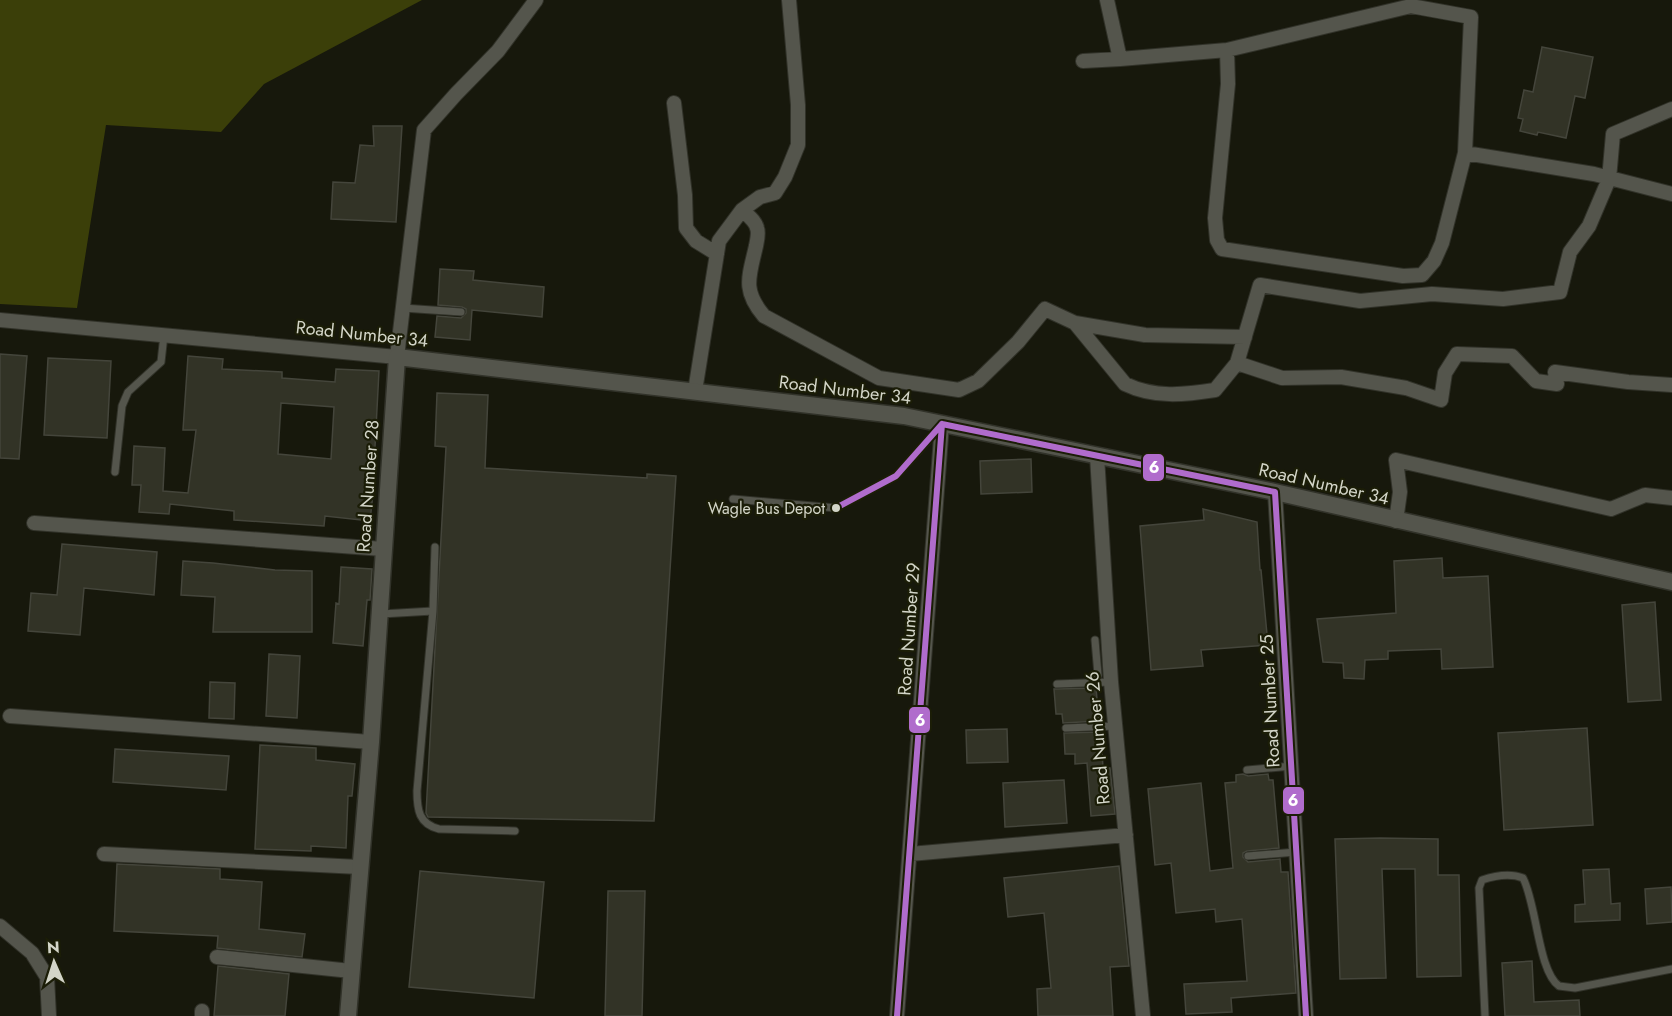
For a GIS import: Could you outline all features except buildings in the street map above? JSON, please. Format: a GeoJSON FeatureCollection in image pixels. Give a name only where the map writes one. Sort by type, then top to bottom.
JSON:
{"type":"FeatureCollection","features":[{"type":"Feature","properties":{"kind":"street","name":"Road Number 28"},"geometry":{"type":"LineString","coordinates":[[348,1016],[371,742],[397,357],[424,130],[498,51],[536,0]]}},
{"type":"Feature","properties":{"kind":"street"},"geometry":{"type":"LineString","coordinates":[[695,392],[719,241],[742,210],[760,197],[775,193],[785,177],[798,145],[798,105],[789,0]]}},
{"type":"Feature","properties":{"kind":"street"},"geometry":{"type":"LineString","coordinates":[[1107,0],[1120,59]]}},
{"type":"Feature","properties":{"kind":"street"},"geometry":{"type":"LineString","coordinates":[[1083,61],[1227,50],[1411,6],[1440,6],[1471,17],[1465,153],[1442,243],[1434,261],[1422,275],[1403,276],[1222,249],[1216,240],[1215,218],[1228,84],[1227,50]]}},
{"type":"Feature","properties":{"kind":"street"},"geometry":{"type":"LineString","coordinates":[[674,103],[685,195],[686,228],[696,241],[717,254]]}},
{"type":"Feature","properties":{"kind":"street"},"geometry":{"type":"LineString","coordinates":[[1075,323],[1125,384],[1136,390],[1185,395],[1215,390],[1237,363],[1260,285],[1360,301],[1432,294],[1503,300],[1560,292],[1570,252],[1589,226],[1609,179],[1613,134],[1672,109]]}},
{"type":"Feature","properties":{"kind":"street"},"geometry":{"type":"LineString","coordinates":[[1465,153],[1594,174],[1672,194]]}},
{"type":"Feature","properties":{"kind":"street"},"geometry":{"type":"LineString","coordinates":[[742,210],[755,222],[758,230],[748,290],[759,310],[764,316],[879,378],[959,390],[978,381],[1018,342],[1045,309],[1075,323],[1145,335],[1245,337]]}},
{"type":"Feature","properties":{"kind":"street","name":"Road Number 34"},"geometry":{"type":"LineString","coordinates":[[0,320],[397,357],[904,416],[1275,492],[1672,582]]}},
{"type":"Feature","properties":{"kind":"street"},"geometry":{"type":"LineString","coordinates":[[1237,363],[1282,378],[1341,377],[1406,388],[1442,400],[1445,373],[1456,354],[1512,356],[1536,381],[1557,384],[1555,372],[1628,382],[1672,385]]}},
{"type":"Feature","properties":{"kind":"street","name":"Road Number 29"},"geometry":{"type":"LineString","coordinates":[[897,1016],[942,424]]}},
{"type":"Feature","properties":{"kind":"street","name":"Road Number 26"},"geometry":{"type":"LineString","coordinates":[[1097,456],[1102,656],[1111,682],[1143,1016]]}},
{"type":"Feature","properties":{"kind":"street"},"geometry":{"type":"LineString","coordinates":[[1396,520],[1400,492],[1396,460],[1611,509],[1645,495],[1672,498]]}},
{"type":"Feature","properties":{"kind":"street","name":"Road Number 25"},"geometry":{"type":"LineString","coordinates":[[1275,492],[1306,1016]]}},
{"type":"Feature","properties":{"kind":"street"},"geometry":{"type":"LineString","coordinates":[[34,523],[383,549]]}},
{"type":"Feature","properties":{"kind":"street"},"geometry":{"type":"LineString","coordinates":[[10,716],[371,742]]}},
{"type":"Feature","properties":{"kind":"street"},"geometry":{"type":"LineString","coordinates":[[910,854],[1126,835]]}},
{"type":"Feature","properties":{"kind":"street"},"geometry":{"type":"LineString","coordinates":[[104,854],[359,867]]}},
{"type":"Feature","properties":{"kind":"street"},"geometry":{"type":"LineString","coordinates":[[0,926],[32,953],[47,977],[49,1016]]}},
{"type":"Feature","properties":{"kind":"street"},"geometry":{"type":"LineString","coordinates":[[217,957],[351,971]]}},
{"type":"Feature","properties":{"kind":"lane"},"geometry":{"type":"LineString","coordinates":[[404,308],[461,312]]}},
{"type":"Feature","properties":{"kind":"lane"},"geometry":{"type":"LineString","coordinates":[[115,472],[122,406],[128,392],[161,362],[164,335]]}},
{"type":"Feature","properties":{"kind":"lane"},"geometry":{"type":"LineString","coordinates":[[733,498],[836,508],[896,476],[942,424]]}},
{"type":"Feature","properties":{"kind":"lane"},"geometry":{"type":"LineString","coordinates":[[435,547],[433,611],[417,791],[418,813],[430,826],[439,829],[515,831]]}},
{"type":"Feature","properties":{"kind":"lane"},"geometry":{"type":"LineString","coordinates":[[379,614],[433,611]]}},
{"type":"Feature","properties":{"kind":"lane"},"geometry":{"type":"LineString","coordinates":[[1095,640],[1102,656],[1098,675]]}},
{"type":"Feature","properties":{"kind":"lane"},"geometry":{"type":"LineString","coordinates":[[1057,684],[1111,682]]}},
{"type":"Feature","properties":{"kind":"lane"},"geometry":{"type":"LineString","coordinates":[[1066,728],[1115,726]]}},
{"type":"Feature","properties":{"kind":"lane"},"geometry":{"type":"LineString","coordinates":[[1247,770],[1292,766]]}},
{"type":"Feature","properties":{"kind":"lane"},"geometry":{"type":"LineString","coordinates":[[1248,856],[1297,852]]}},
{"type":"Feature","properties":{"kind":"lane"},"geometry":{"type":"LineString","coordinates":[[1485,1016],[1479,888],[1482,880],[1516,876],[1523,878],[1549,976],[1559,986],[1575,988],[1672,969]]}},
{"type":"Feature","properties":{"kind":"green space"},"geometry":{"type":"Polygon","coordinates":[[[0,0],[422,0],[264,84],[221,132],[106,125],[77,308],[0,304],[0,0]]]}},
{"type":"Feature","properties":{"kind":"transit line","name":"6"},"geometry":{"type":"LineString","coordinates":[[942,424],[1275,492],[1306,1016]]}},
{"type":"Feature","properties":{"kind":"transit line","name":"6"},"geometry":{"type":"LineString","coordinates":[[836,508],[896,476],[942,424]]}},
{"type":"Feature","properties":{"kind":"transit line","name":"6"},"geometry":{"type":"LineString","coordinates":[[897,1016],[942,424]]}},
{"type":"Feature","properties":{"kind":"place","name":"Wagle Bus Depot"},"geometry":{"type":"Point","coordinates":[836,508]}}]}
